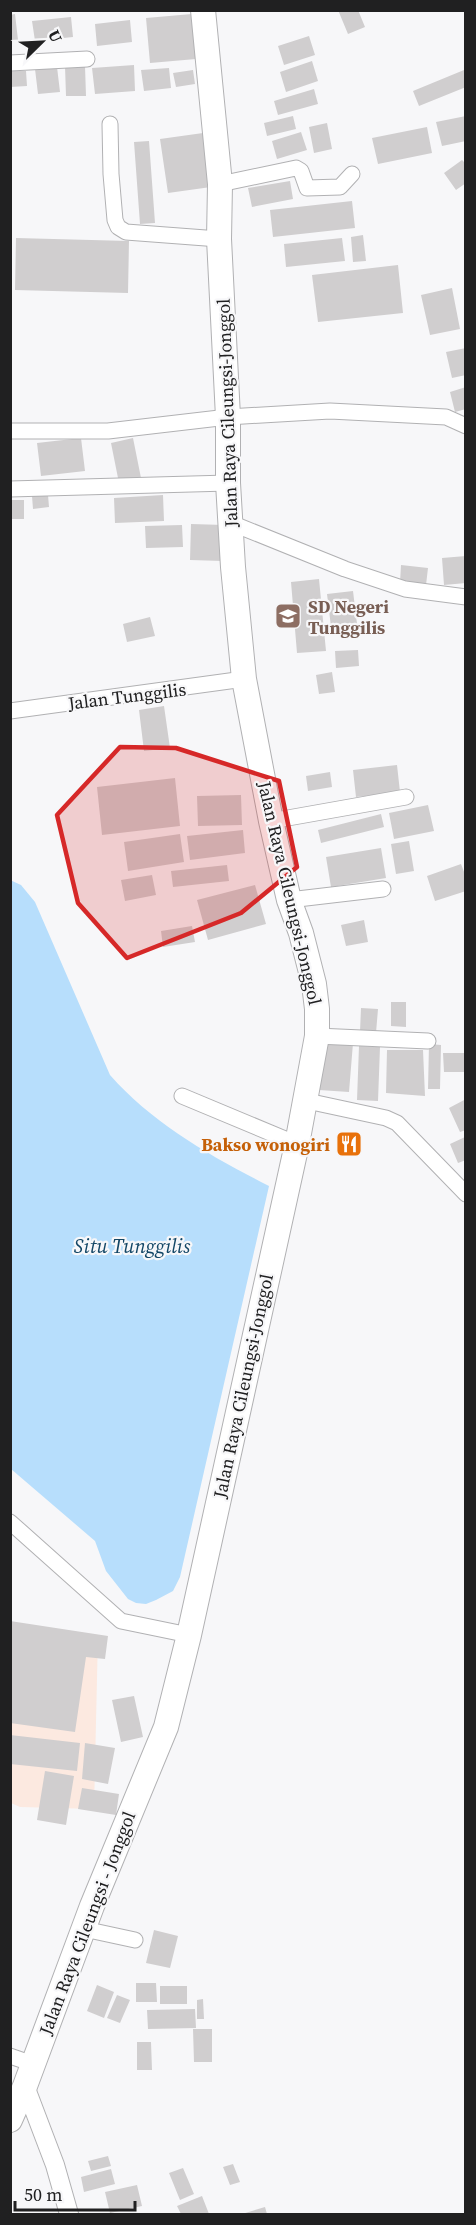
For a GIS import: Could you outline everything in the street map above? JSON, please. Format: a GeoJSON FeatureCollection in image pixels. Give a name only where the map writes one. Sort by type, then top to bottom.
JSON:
{"type":"FeatureCollection","features":[{"type":"Feature","properties":{"kind":"main road","name":"Jalan Raya Cileungsi-Jonggol"},"geometry":{"type":"LineString","coordinates":[[166,1727],[189,1635],[297,1144],[317,1036],[314,984],[301,933],[289,900],[271,821],[244,679],[228,483],[228,417],[219,239],[220,184],[203,10]]}},
{"type":"Feature","properties":{"kind":"main road","name":"Jalan Raya Cileungsi - Jonggol"},"geometry":{"type":"LineString","coordinates":[[10,2120],[166,1727]]}},
{"type":"Feature","properties":{"kind":"street"},"geometry":{"type":"LineString","coordinates":[[10,63],[87,58]]}},
{"type":"Feature","properties":{"kind":"street"},"geometry":{"type":"LineString","coordinates":[[110,124],[111,174],[115,220],[118,226],[126,232],[219,239]]}},
{"type":"Feature","properties":{"kind":"street"},"geometry":{"type":"LineString","coordinates":[[220,184],[296,168],[301,171],[308,188],[340,187],[352,174]]}},
{"type":"Feature","properties":{"kind":"street"},"geometry":{"type":"LineString","coordinates":[[10,431],[108,431],[228,417],[330,411],[446,417],[465,426]]}},
{"type":"Feature","properties":{"kind":"street"},"geometry":{"type":"LineString","coordinates":[[10,489],[228,483]]}},
{"type":"Feature","properties":{"kind":"street"},"geometry":{"type":"LineString","coordinates":[[231,523],[345,569],[405,589],[465,597]]}},
{"type":"Feature","properties":{"kind":"street","name":"Jalan Tunggilis"},"geometry":{"type":"LineString","coordinates":[[10,711],[244,679]]}},
{"type":"Feature","properties":{"kind":"street"},"geometry":{"type":"LineString","coordinates":[[271,821],[406,797]]}},
{"type":"Feature","properties":{"kind":"street"},"geometry":{"type":"LineString","coordinates":[[289,900],[383,889]]}},
{"type":"Feature","properties":{"kind":"street"},"geometry":{"type":"LineString","coordinates":[[317,1036],[428,1041]]}},
{"type":"Feature","properties":{"kind":"street"},"geometry":{"type":"LineString","coordinates":[[182,1096],[297,1144]]}},
{"type":"Feature","properties":{"kind":"street"},"geometry":{"type":"LineString","coordinates":[[306,1101],[386,1118],[397,1123],[463,1187]]}},
{"type":"Feature","properties":{"kind":"street"},"geometry":{"type":"LineString","coordinates":[[10,1521],[121,1621],[189,1635]]}},
{"type":"Feature","properties":{"kind":"street"},"geometry":{"type":"LineString","coordinates":[[84,1929],[135,1940]]}},
{"type":"Feature","properties":{"kind":"street"},"geometry":{"type":"LineString","coordinates":[[10,2056],[29,2075],[69,2214]]}},
{"type":"Feature","properties":{"kind":"highlighted area"},"geometry":{"type":"Polygon","coordinates":[[[120,747],[176,748],[279,781],[297,867],[241,913],[127,958],[78,903],[57,815],[120,747]]]}},
{"type":"Feature","properties":{"kind":"shaded area"},"geometry":{"type":"Polygon","coordinates":[[[10,1622],[98,1635],[94,1809],[20,1807],[11,1803],[10,1622]]]}},
{"type":"Feature","properties":{"kind":"water","name":"Situ Tunggilis"},"geometry":{"type":"Polygon","coordinates":[[[10,880],[21,885],[35,902],[110,1075],[145,1109],[184,1138],[269,1186],[180,1577],[173,1591],[146,1604],[128,1599],[106,1571],[95,1541],[11,1469],[10,880]]]}},
{"type":"Feature","properties":{"kind":"building"},"geometry":{"type":"Polygon","coordinates":[[[338,10],[358,10],[365,27],[348,34],[338,10]]]}},
{"type":"Feature","properties":{"kind":"building"},"geometry":{"type":"Polygon","coordinates":[[[15,14],[18,40],[10,41],[10,15],[15,14]]]}},
{"type":"Feature","properties":{"kind":"building"},"geometry":{"type":"Polygon","coordinates":[[[192,14],[196,59],[150,63],[146,18],[192,14]]]}},
{"type":"Feature","properties":{"kind":"building"},"geometry":{"type":"Polygon","coordinates":[[[71,17],[73,37],[35,41],[32,21],[71,17]]]}},
{"type":"Feature","properties":{"kind":"building"},"geometry":{"type":"Polygon","coordinates":[[[130,20],[132,42],[97,46],[95,24],[130,20]]]}},
{"type":"Feature","properties":{"kind":"building"},"geometry":{"type":"Polygon","coordinates":[[[309,36],[315,55],[284,65],[278,46],[309,36]]]}},
{"type":"Feature","properties":{"kind":"building"},"geometry":{"type":"Polygon","coordinates":[[[312,61],[318,81],[286,92],[280,72],[312,61]]]}},
{"type":"Feature","properties":{"kind":"building"},"geometry":{"type":"Polygon","coordinates":[[[134,65],[135,91],[95,94],[92,68],[134,65]]]}},
{"type":"Feature","properties":{"kind":"building"},"geometry":{"type":"Polygon","coordinates":[[[65,66],[85,66],[86,96],[66,96],[65,66]]]}},
{"type":"Feature","properties":{"kind":"building"},"geometry":{"type":"Polygon","coordinates":[[[57,67],[60,92],[38,94],[35,69],[57,67]]]}},
{"type":"Feature","properties":{"kind":"building"},"geometry":{"type":"Polygon","coordinates":[[[169,68],[171,88],[144,91],[141,70],[169,68]]]}},
{"type":"Feature","properties":{"kind":"building"},"geometry":{"type":"Polygon","coordinates":[[[193,70],[195,84],[176,87],[173,73],[193,70]]]}},
{"type":"Feature","properties":{"kind":"building"},"geometry":{"type":"Polygon","coordinates":[[[464,70],[466,87],[419,106],[413,91],[464,70]]]}},
{"type":"Feature","properties":{"kind":"building"},"geometry":{"type":"Polygon","coordinates":[[[10,71],[26,71],[27,86],[10,87],[10,71]]]}},
{"type":"Feature","properties":{"kind":"building"},"geometry":{"type":"Polygon","coordinates":[[[314,89],[318,104],[278,115],[274,101],[314,89]]]}},
{"type":"Feature","properties":{"kind":"building"},"geometry":{"type":"Polygon","coordinates":[[[293,116],[296,129],[267,136],[264,123],[293,116]]]}},
{"type":"Feature","properties":{"kind":"building"},"geometry":{"type":"Polygon","coordinates":[[[466,116],[466,141],[442,146],[436,122],[466,116]]]}},
{"type":"Feature","properties":{"kind":"building"},"geometry":{"type":"Polygon","coordinates":[[[327,123],[332,149],[314,153],[309,127],[327,123]]]}},
{"type":"Feature","properties":{"kind":"building"},"geometry":{"type":"Polygon","coordinates":[[[427,127],[432,153],[378,164],[372,138],[427,127]]]}},
{"type":"Feature","properties":{"kind":"building"},"geometry":{"type":"Polygon","coordinates":[[[301,132],[307,150],[277,159],[272,141],[301,132]]]}},
{"type":"Feature","properties":{"kind":"building"},"geometry":{"type":"Polygon","coordinates":[[[203,133],[211,187],[168,193],[160,139],[203,133]]]}},
{"type":"Feature","properties":{"kind":"building"},"geometry":{"type":"Polygon","coordinates":[[[149,141],[155,223],[140,224],[134,142],[149,141]]]}},
{"type":"Feature","properties":{"kind":"building"},"geometry":{"type":"Polygon","coordinates":[[[462,160],[466,164],[466,183],[456,190],[444,173],[462,160]]]}},
{"type":"Feature","properties":{"kind":"building"},"geometry":{"type":"Polygon","coordinates":[[[290,181],[293,199],[252,207],[248,188],[290,181]]]}},
{"type":"Feature","properties":{"kind":"building"},"geometry":{"type":"Polygon","coordinates":[[[352,201],[355,228],[273,237],[270,210],[352,201]]]}},
{"type":"Feature","properties":{"kind":"building"},"geometry":{"type":"Polygon","coordinates":[[[363,235],[366,261],[353,262],[351,237],[363,235]]]}},
{"type":"Feature","properties":{"kind":"building"},"geometry":{"type":"Polygon","coordinates":[[[16,238],[129,241],[128,293],[15,290],[16,238]]]}},
{"type":"Feature","properties":{"kind":"building"},"geometry":{"type":"Polygon","coordinates":[[[342,238],[345,261],[286,267],[284,244],[342,238]]]}},
{"type":"Feature","properties":{"kind":"building"},"geometry":{"type":"Polygon","coordinates":[[[398,265],[403,313],[318,322],[312,275],[398,265]]]}},
{"type":"Feature","properties":{"kind":"building"},"geometry":{"type":"Polygon","coordinates":[[[452,288],[460,329],[430,335],[421,295],[452,288]]]}},
{"type":"Feature","properties":{"kind":"building"},"geometry":{"type":"Polygon","coordinates":[[[466,348],[466,375],[452,378],[446,352],[466,348]]]}},
{"type":"Feature","properties":{"kind":"building"},"geometry":{"type":"Polygon","coordinates":[[[466,387],[466,409],[455,412],[450,392],[466,387]]]}},
{"type":"Feature","properties":{"kind":"building"},"geometry":{"type":"Polygon","coordinates":[[[81,438],[85,471],[41,476],[37,443],[81,438]]]}},
{"type":"Feature","properties":{"kind":"building"},"geometry":{"type":"Polygon","coordinates":[[[133,438],[141,478],[119,483],[111,443],[133,438]]]}},
{"type":"Feature","properties":{"kind":"building"},"geometry":{"type":"Polygon","coordinates":[[[48,495],[49,507],[33,509],[32,496],[48,495]]]}},
{"type":"Feature","properties":{"kind":"building"},"geometry":{"type":"Polygon","coordinates":[[[163,495],[164,521],[115,523],[114,498],[163,495]]]}},
{"type":"Feature","properties":{"kind":"building"},"geometry":{"type":"Polygon","coordinates":[[[10,500],[24,500],[24,519],[10,519],[10,500]]]}},
{"type":"Feature","properties":{"kind":"building"},"geometry":{"type":"Polygon","coordinates":[[[191,524],[224,525],[223,561],[190,560],[191,524]]]}},
{"type":"Feature","properties":{"kind":"building"},"geometry":{"type":"Polygon","coordinates":[[[182,525],[183,547],[146,548],[145,526],[182,525]]]}},
{"type":"Feature","properties":{"kind":"building"},"geometry":{"type":"Polygon","coordinates":[[[466,556],[466,583],[444,585],[442,558],[466,556]]]}},
{"type":"Feature","properties":{"kind":"building"},"geometry":{"type":"Polygon","coordinates":[[[401,565],[428,568],[426,585],[400,583],[401,565]]]}},
{"type":"Feature","properties":{"kind":"building"},"geometry":{"type":"Polygon","coordinates":[[[319,579],[326,651],[297,653],[291,582],[319,579]]]}},
{"type":"Feature","properties":{"kind":"building"},"geometry":{"type":"Polygon","coordinates":[[[353,591],[358,632],[332,635],[327,594],[353,591]]]}},
{"type":"Feature","properties":{"kind":"building"},"geometry":{"type":"Polygon","coordinates":[[[150,617],[155,636],[127,642],[123,624],[150,617]]]}},
{"type":"Feature","properties":{"kind":"building"},"geometry":{"type":"Polygon","coordinates":[[[358,650],[359,666],[336,668],[335,651],[358,650]]]}},
{"type":"Feature","properties":{"kind":"building"},"geometry":{"type":"Polygon","coordinates":[[[332,672],[335,692],[319,694],[316,675],[332,672]]]}},
{"type":"Feature","properties":{"kind":"building"},"geometry":{"type":"Polygon","coordinates":[[[164,706],[170,748],[144,751],[139,710],[164,706]]]}},
{"type":"Feature","properties":{"kind":"building"},"geometry":{"type":"Polygon","coordinates":[[[397,765],[400,792],[356,797],[353,770],[397,765]]]}},
{"type":"Feature","properties":{"kind":"building"},"geometry":{"type":"Polygon","coordinates":[[[330,772],[332,787],[308,791],[306,776],[330,772]]]}},
{"type":"Feature","properties":{"kind":"building"},"geometry":{"type":"Polygon","coordinates":[[[175,778],[180,826],[102,835],[97,787],[175,778]]]}},
{"type":"Feature","properties":{"kind":"building"},"geometry":{"type":"Polygon","coordinates":[[[241,795],[242,825],[198,826],[197,796],[241,795]]]}},
{"type":"Feature","properties":{"kind":"building"},"geometry":{"type":"Polygon","coordinates":[[[428,805],[434,831],[394,839],[389,813],[428,805]]]}},
{"type":"Feature","properties":{"kind":"building"},"geometry":{"type":"Polygon","coordinates":[[[381,814],[384,827],[321,843],[318,830],[381,814]]]}},
{"type":"Feature","properties":{"kind":"building"},"geometry":{"type":"Polygon","coordinates":[[[243,830],[245,853],[190,860],[187,836],[243,830]]]}},
{"type":"Feature","properties":{"kind":"building"},"geometry":{"type":"Polygon","coordinates":[[[180,834],[184,862],[128,871],[124,842],[180,834]]]}},
{"type":"Feature","properties":{"kind":"building"},"geometry":{"type":"Polygon","coordinates":[[[409,841],[414,871],[396,874],[391,844],[409,841]]]}},
{"type":"Feature","properties":{"kind":"building"},"geometry":{"type":"Polygon","coordinates":[[[381,848],[386,878],[331,887],[326,857],[381,848]]]}},
{"type":"Feature","properties":{"kind":"building"},"geometry":{"type":"Polygon","coordinates":[[[461,864],[466,877],[466,891],[435,901],[427,876],[461,864]]]}},
{"type":"Feature","properties":{"kind":"building"},"geometry":{"type":"Polygon","coordinates":[[[227,865],[229,881],[173,887],[171,871],[227,865]]]}},
{"type":"Feature","properties":{"kind":"building"},"geometry":{"type":"Polygon","coordinates":[[[152,875],[156,895],[125,901],[121,880],[152,875]]]}},
{"type":"Feature","properties":{"kind":"building"},"geometry":{"type":"Polygon","coordinates":[[[255,885],[266,924],[208,940],[197,900],[255,885]]]}},
{"type":"Feature","properties":{"kind":"building"},"geometry":{"type":"Polygon","coordinates":[[[364,920],[368,942],[346,946],[341,925],[364,920]]]}},
{"type":"Feature","properties":{"kind":"building"},"geometry":{"type":"Polygon","coordinates":[[[192,926],[195,942],[163,947],[161,931],[192,926]]]}},
{"type":"Feature","properties":{"kind":"building"},"geometry":{"type":"Polygon","coordinates":[[[391,1002],[406,1002],[406,1027],[391,1026],[391,1002]]]}},
{"type":"Feature","properties":{"kind":"building"},"geometry":{"type":"Polygon","coordinates":[[[361,1008],[378,1009],[376,1033],[360,1032],[361,1008]]]}},
{"type":"Feature","properties":{"kind":"building"},"geometry":{"type":"Polygon","coordinates":[[[325,1041],[353,1043],[349,1092],[319,1090],[325,1041]]]}},
{"type":"Feature","properties":{"kind":"building"},"geometry":{"type":"Polygon","coordinates":[[[429,1044],[441,1045],[440,1089],[428,1089],[429,1044]]]}},
{"type":"Feature","properties":{"kind":"building"},"geometry":{"type":"Polygon","coordinates":[[[359,1046],[380,1047],[378,1101],[357,1100],[359,1046]]]}},
{"type":"Feature","properties":{"kind":"building"},"geometry":{"type":"Polygon","coordinates":[[[387,1050],[423,1050],[425,1096],[386,1093],[387,1050]]]}},
{"type":"Feature","properties":{"kind":"building"},"geometry":{"type":"Polygon","coordinates":[[[443,1053],[466,1053],[466,1072],[444,1072],[443,1053]]]}},
{"type":"Feature","properties":{"kind":"building"},"geometry":{"type":"Polygon","coordinates":[[[466,1099],[466,1130],[460,1132],[449,1108],[466,1099]]]}},
{"type":"Feature","properties":{"kind":"building"},"geometry":{"type":"Polygon","coordinates":[[[465,1137],[466,1160],[458,1163],[450,1144],[465,1137]]]}},
{"type":"Feature","properties":{"kind":"building"},"geometry":{"type":"Polygon","coordinates":[[[10,1621],[108,1636],[105,1659],[86,1657],[75,1732],[10,1723],[10,1621]]]}},
{"type":"Feature","properties":{"kind":"building"},"geometry":{"type":"Polygon","coordinates":[[[134,1696],[143,1737],[121,1742],[112,1700],[134,1696]]]}},
{"type":"Feature","properties":{"kind":"building"},"geometry":{"type":"Polygon","coordinates":[[[10,1735],[80,1743],[77,1771],[10,1764],[10,1735]]]}},
{"type":"Feature","properties":{"kind":"building"},"geometry":{"type":"Polygon","coordinates":[[[85,1743],[115,1748],[108,1784],[82,1779],[85,1743]]]}},
{"type":"Feature","properties":{"kind":"building"},"geometry":{"type":"Polygon","coordinates":[[[45,1771],[74,1776],[66,1825],[37,1820],[45,1771]]]}},
{"type":"Feature","properties":{"kind":"building"},"geometry":{"type":"Polygon","coordinates":[[[82,1788],[119,1794],[116,1815],[78,1809],[82,1788]]]}},
{"type":"Feature","properties":{"kind":"building"},"geometry":{"type":"Polygon","coordinates":[[[154,1930],[178,1936],[170,1968],[146,1963],[154,1930]]]}},
{"type":"Feature","properties":{"kind":"building"},"geometry":{"type":"Polygon","coordinates":[[[136,1983],[156,1983],[157,2002],[136,2002],[136,1983]]]}},
{"type":"Feature","properties":{"kind":"building"},"geometry":{"type":"Polygon","coordinates":[[[97,1985],[114,1992],[104,2018],[87,2011],[97,1985]]]}},
{"type":"Feature","properties":{"kind":"building"},"geometry":{"type":"Polygon","coordinates":[[[160,1986],[187,1986],[187,2004],[160,2004],[160,1986]]]}},
{"type":"Feature","properties":{"kind":"building"},"geometry":{"type":"Polygon","coordinates":[[[117,1995],[130,2000],[120,2023],[107,2018],[117,1995]]]}},
{"type":"Feature","properties":{"kind":"building"},"geometry":{"type":"Polygon","coordinates":[[[203,1999],[204,2019],[197,2019],[197,2000],[203,1999]]]}},
{"type":"Feature","properties":{"kind":"building"},"geometry":{"type":"Polygon","coordinates":[[[195,2009],[196,2028],[148,2029],[147,2010],[195,2009]]]}},
{"type":"Feature","properties":{"kind":"building"},"geometry":{"type":"Polygon","coordinates":[[[193,2029],[212,2029],[212,2062],[194,2062],[193,2029]]]}},
{"type":"Feature","properties":{"kind":"building"},"geometry":{"type":"Polygon","coordinates":[[[137,2042],[151,2042],[152,2070],[137,2070],[137,2042]]]}},
{"type":"Feature","properties":{"kind":"building"},"geometry":{"type":"Polygon","coordinates":[[[108,2156],[111,2166],[91,2171],[88,2161],[108,2156]]]}},
{"type":"Feature","properties":{"kind":"building"},"geometry":{"type":"Polygon","coordinates":[[[233,2164],[240,2182],[230,2185],[223,2167],[233,2164]]]}},
{"type":"Feature","properties":{"kind":"building"},"geometry":{"type":"Polygon","coordinates":[[[183,2168],[194,2194],[180,2200],[169,2173],[183,2168]]]}},
{"type":"Feature","properties":{"kind":"building"},"geometry":{"type":"Polygon","coordinates":[[[111,2169],[115,2184],[84,2192],[81,2177],[111,2169]]]}},
{"type":"Feature","properties":{"kind":"building"},"geometry":{"type":"Polygon","coordinates":[[[137,2185],[142,2206],[110,2213],[105,2192],[137,2185]]]}},
{"type":"Feature","properties":{"kind":"building"},"geometry":{"type":"Polygon","coordinates":[[[202,2196],[209,2214],[181,2214],[177,2206],[202,2196]]]}},
{"type":"Feature","properties":{"kind":"building"},"geometry":{"type":"Polygon","coordinates":[[[265,2207],[267,2214],[242,2214],[265,2207]]]}},
{"type":"Feature","properties":{"kind":"place","name":"SD Negeri Tunggilis"},"geometry":{"type":"Point","coordinates":[288,616]}},
{"type":"Feature","properties":{"kind":"place","name":"Bakso wonogiri"},"geometry":{"type":"Point","coordinates":[349,1144]}}]}
